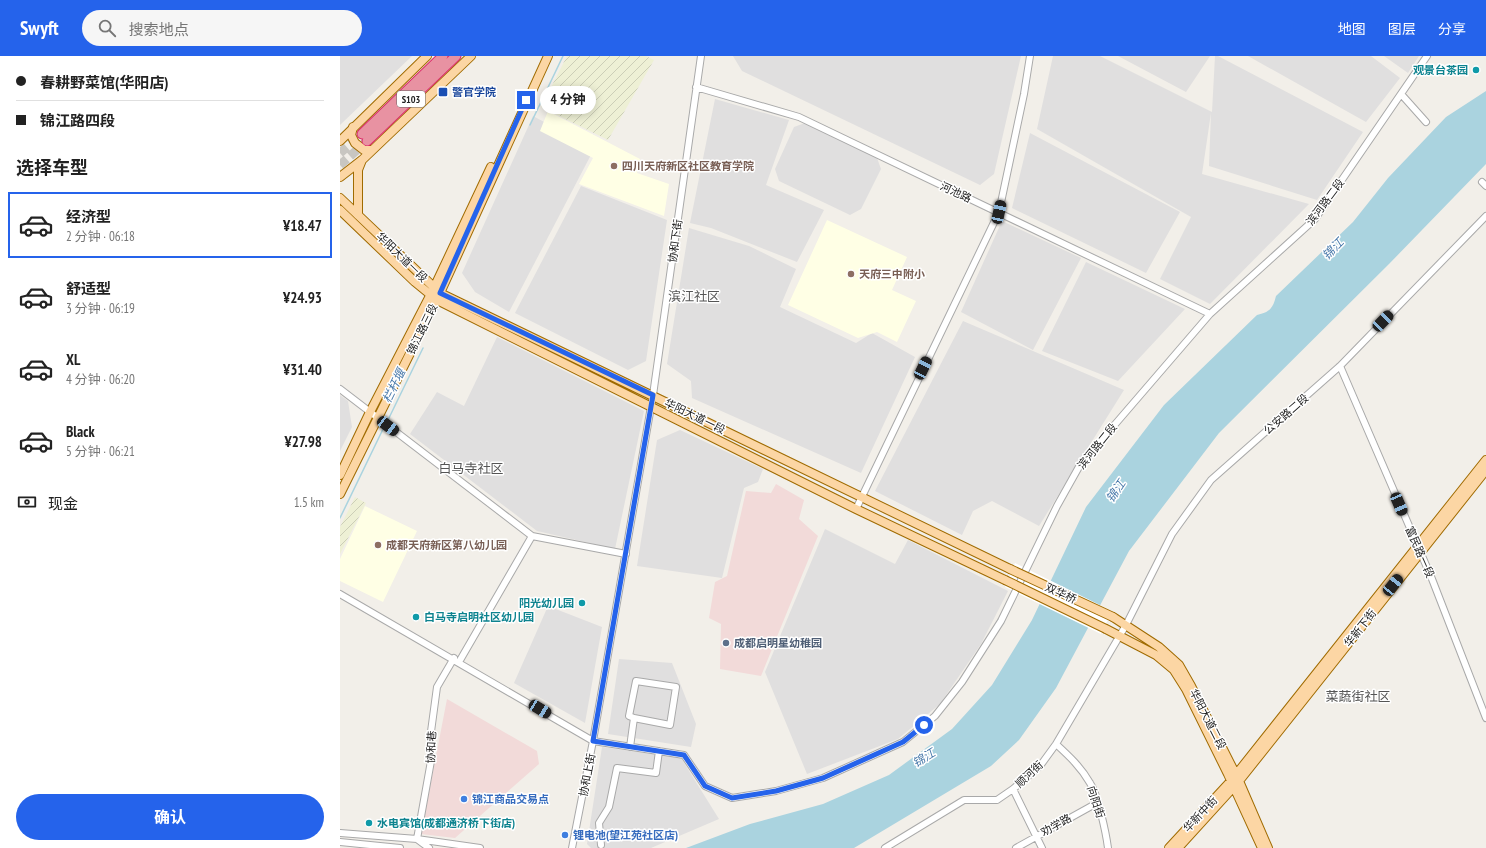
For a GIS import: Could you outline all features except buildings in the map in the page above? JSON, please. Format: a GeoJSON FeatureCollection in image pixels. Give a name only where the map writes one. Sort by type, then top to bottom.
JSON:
{"type":"FeatureCollection","features":[{"type":"Feature","properties":{"kind":"highway","name":"S103"},"geometry":{"type":"LineString","coordinates":[[367,142],[443,56]]}},
{"type":"Feature","properties":{"kind":"highway","name":"S103"},"geometry":{"type":"LineString","coordinates":[[367,142],[456,56]]}},
{"type":"Feature","properties":{"kind":"main road"},"geometry":{"type":"LineString","coordinates":[[340,141],[427,56]]}},
{"type":"Feature","properties":{"kind":"main road"},"geometry":{"type":"LineString","coordinates":[[353,127],[351,135],[355,143],[364,150],[367,142],[471,56]]}},
{"type":"Feature","properties":{"kind":"main road"},"geometry":{"type":"LineString","coordinates":[[435,294],[543,56]]}},
{"type":"Feature","properties":{"kind":"main road"},"geometry":{"type":"LineString","coordinates":[[435,294],[548,56]]}},
{"type":"Feature","properties":{"kind":"main road"},"geometry":{"type":"LineString","coordinates":[[358,215],[358,170],[367,142]]}},
{"type":"Feature","properties":{"kind":"main road"},"geometry":{"type":"LineString","coordinates":[[340,177],[362,160]]}},
{"type":"Feature","properties":{"kind":"main road","name":"华阳大道一段"},"geometry":{"type":"LineString","coordinates":[[340,198],[435,294],[653,395],[1010,569]]}},
{"type":"Feature","properties":{"kind":"main road","name":"华阳大道一段"},"geometry":{"type":"LineString","coordinates":[[340,210],[435,294],[651,408],[856,510],[1106,629]]}},
{"type":"Feature","properties":{"kind":"main road"},"geometry":{"type":"LineString","coordinates":[[340,218],[349,219]]}},
{"type":"Feature","properties":{"kind":"main road","name":"锦江路三段"},"geometry":{"type":"LineString","coordinates":[[340,475],[370,412],[435,294]]}},
{"type":"Feature","properties":{"kind":"main road","name":"锦江路三段"},"geometry":{"type":"LineString","coordinates":[[340,494],[383,422],[435,294]]}},
{"type":"Feature","properties":{"kind":"main road"},"geometry":{"type":"LineString","coordinates":[[1235,781],[1418,549],[1486,460]]}},
{"type":"Feature","properties":{"kind":"main road"},"geometry":{"type":"LineString","coordinates":[[1418,549],[1486,470]]}},
{"type":"Feature","properties":{"kind":"main road","name":"双华桥"},"geometry":{"type":"LineString","coordinates":[[1010,569],[1113,617]]}},
{"type":"Feature","properties":{"kind":"main road","name":"华阳大道二段"},"geometry":{"type":"LineString","coordinates":[[1113,617],[1159,647],[1179,665],[1191,686],[1268,848]]}},
{"type":"Feature","properties":{"kind":"main road","name":"华阳大道二段"},"geometry":{"type":"LineString","coordinates":[[1106,629],[1156,655],[1174,670],[1186,689],[1235,781],[1262,848]]}},
{"type":"Feature","properties":{"kind":"main road","name":"华新中街"},"geometry":{"type":"LineString","coordinates":[[1169,848],[1235,781]]}},
{"type":"Feature","properties":{"kind":"main road","name":"华新中街"},"geometry":{"type":"LineString","coordinates":[[1178,848],[1235,781]]}},
{"type":"Feature","properties":{"kind":"street","name":"协和下街"},"geometry":{"type":"LineString","coordinates":[[653,395],[696,87],[702,56]]}},
{"type":"Feature","properties":{"kind":"street"},"geometry":{"type":"LineString","coordinates":[[856,510],[999,212],[1030,56]]}},
{"type":"Feature","properties":{"kind":"street","name":"滨河路二段"},"geometry":{"type":"LineString","coordinates":[[659,751],[684,755],[705,786],[732,798],[776,791],[823,778],[903,742],[935,716],[962,682],[1000,621],[1057,506],[1080,465],[1210,314],[1315,220],[1427,56]]}},
{"type":"Feature","properties":{"kind":"street","name":"河池路"},"geometry":{"type":"LineString","coordinates":[[696,87],[798,117],[1210,314]]}},
{"type":"Feature","properties":{"kind":"street"},"geometry":{"type":"LineString","coordinates":[[1402,94],[1426,122]]}},
{"type":"Feature","properties":{"kind":"street","name":"公安路二段"},"geometry":{"type":"LineString","coordinates":[[1120,636],[1172,534],[1211,480],[1340,366],[1486,216]]}},
{"type":"Feature","properties":{"kind":"street","name":"富民路一段"},"geometry":{"type":"LineString","coordinates":[[1340,366],[1432,579],[1486,718]]}},
{"type":"Feature","properties":{"kind":"street"},"geometry":{"type":"LineString","coordinates":[[340,389],[532,536],[626,554]]}},
{"type":"Feature","properties":{"kind":"street","name":"协和上街"},"geometry":{"type":"LineString","coordinates":[[572,848],[593,741],[653,395]]}},
{"type":"Feature","properties":{"kind":"street","name":"协和巷"},"geometry":{"type":"LineString","coordinates":[[417,840],[430,761],[430,739],[437,687],[456,660],[532,536]]}},
{"type":"Feature","properties":{"kind":"street"},"geometry":{"type":"LineString","coordinates":[[340,594],[456,660],[593,741],[659,751],[656,773],[617,768],[609,807],[599,823],[601,845]]}},
{"type":"Feature","properties":{"kind":"street","name":"顺河街"},"geometry":{"type":"LineString","coordinates":[[884,848],[964,800],[996,800],[1013,789],[1040,766],[1056,744],[1120,636]]}},
{"type":"Feature","properties":{"kind":"street"},"geometry":{"type":"LineString","coordinates":[[636,681],[676,687],[670,725],[634,718],[629,716],[636,681]]}},
{"type":"Feature","properties":{"kind":"street"},"geometry":{"type":"LineString","coordinates":[[630,746],[634,718]]}},
{"type":"Feature","properties":{"kind":"street","name":"向阳街"},"geometry":{"type":"LineString","coordinates":[[1056,744],[1080,768],[1092,784],[1108,848]]}},
{"type":"Feature","properties":{"kind":"street"},"geometry":{"type":"LineString","coordinates":[[1013,789],[1042,848]]}},
{"type":"Feature","properties":{"kind":"street","name":"劝学路"},"geometry":{"type":"LineString","coordinates":[[1016,848],[1097,803]]}},
{"type":"Feature","properties":{"kind":"street"},"geometry":{"type":"LineString","coordinates":[[340,833],[417,840],[480,848]]}},
{"type":"Feature","properties":{"kind":"street"},"geometry":{"type":"LineString","coordinates":[[417,840],[429,848]]}},
{"type":"Feature","properties":{"kind":"street"},"geometry":{"type":"LineString","coordinates":[[340,842],[400,848]]}},
{"type":"Feature","properties":{"kind":"shaded area"},"geometry":{"type":"Polygon","coordinates":[[[340,56],[412,56],[340,125],[340,56]]]}},
{"type":"Feature","properties":{"kind":"shaded area"},"geometry":{"type":"Polygon","coordinates":[[[567,56],[646,56],[654,60],[608,140],[541,107],[567,56]]]}},
{"type":"Feature","properties":{"kind":"shaded area"},"geometry":{"type":"Polygon","coordinates":[[[733,56],[1021,56],[994,174],[980,185],[742,71],[733,56]]]}},
{"type":"Feature","properties":{"kind":"shaded area"},"geometry":{"type":"Polygon","coordinates":[[[1053,56],[1100,56],[1212,112],[1215,56],[1218,56],[1363,132],[1317,200],[1209,166],[1211,113],[1202,174],[1309,204],[1210,304],[1160,279],[1191,217],[1037,129],[1053,56]]]}},
{"type":"Feature","properties":{"kind":"shaded area"},"geometry":{"type":"Polygon","coordinates":[[[1118,56],[1210,56],[1186,92],[1118,56]]]}},
{"type":"Feature","properties":{"kind":"shaded area"},"geometry":{"type":"Polygon","coordinates":[[[1248,56],[1371,56],[1400,78],[1366,122],[1248,56]]]}},
{"type":"Feature","properties":{"kind":"shaded area"},"geometry":{"type":"Polygon","coordinates":[[[1384,56],[1419,56],[1408,73],[1384,56]]]}},
{"type":"Feature","properties":{"kind":"shaded area"},"geometry":{"type":"Polygon","coordinates":[[[715,99],[789,120],[766,185],[824,210],[797,262],[711,228],[690,223],[715,99]]]}},
{"type":"Feature","properties":{"kind":"shaded area","name":"四川天府新区社区教育学院"},"geometry":{"type":"Polygon","coordinates":[[[548,111],[640,159],[637,173],[669,184],[664,216],[579,184],[593,158],[540,131],[548,111]]]}},
{"type":"Feature","properties":{"kind":"shaded area"},"geometry":{"type":"Polygon","coordinates":[[[533,116],[594,149],[509,312],[475,292],[462,273],[533,116]]]}},
{"type":"Feature","properties":{"kind":"shaded area"},"geometry":{"type":"Polygon","coordinates":[[[805,123],[877,158],[881,169],[861,209],[850,215],[779,181],[775,169],[794,127],[805,123]]]}},
{"type":"Feature","properties":{"kind":"shaded area"},"geometry":{"type":"Polygon","coordinates":[[[1030,133],[1180,212],[1146,273],[1012,208],[1030,133]]]}},
{"type":"Feature","properties":{"kind":"shaded area"},"geometry":{"type":"Polygon","coordinates":[[[581,186],[667,220],[646,361],[628,370],[515,313],[581,186]]]}},
{"type":"Feature","properties":{"kind":"shaded area","name":"天府三中附小"},"geometry":{"type":"Polygon","coordinates":[[[827,220],[907,257],[892,290],[916,301],[897,342],[877,332],[858,338],[788,305],[827,220]]]}},
{"type":"Feature","properties":{"kind":"shaded area"},"geometry":{"type":"Polygon","coordinates":[[[1002,221],[1081,258],[1033,350],[961,312],[1002,221]]]}},
{"type":"Feature","properties":{"kind":"shaded area"},"geometry":{"type":"Polygon","coordinates":[[[689,228],[749,246],[796,269],[780,307],[856,343],[872,333],[915,357],[861,473],[692,398],[691,381],[667,364],[689,228]]]}},
{"type":"Feature","properties":{"kind":"shaded area"},"geometry":{"type":"Polygon","coordinates":[[[1086,262],[1185,309],[1118,381],[1042,351],[1086,262]]]}},
{"type":"Feature","properties":{"kind":"shaded area"},"geometry":{"type":"Polygon","coordinates":[[[963,321],[1124,390],[1039,526],[992,501],[973,511],[962,535],[875,491],[963,321]]]}},
{"type":"Feature","properties":{"kind":"shaded area"},"geometry":{"type":"Polygon","coordinates":[[[497,337],[644,411],[615,549],[537,531],[410,434],[437,392],[464,406],[497,337]]]}},
{"type":"Feature","properties":{"kind":"shaded area"},"geometry":{"type":"Polygon","coordinates":[[[340,395],[348,401],[352,427],[340,451],[340,395]]]}},
{"type":"Feature","properties":{"kind":"shaded area"},"geometry":{"type":"Polygon","coordinates":[[[680,430],[763,469],[758,482],[744,488],[722,578],[637,566],[657,440],[680,430]]]}},
{"type":"Feature","properties":{"kind":"shaded area"},"geometry":{"type":"Polygon","coordinates":[[[776,484],[804,500],[799,519],[818,536],[761,676],[720,669],[721,624],[709,618],[715,582],[727,576],[746,491],[771,493],[776,484]]]}},
{"type":"Feature","properties":{"kind":"shaded area"},"geometry":{"type":"Polygon","coordinates":[[[355,497],[366,503],[340,554],[340,527],[355,497]]]}},
{"type":"Feature","properties":{"kind":"shaded area","name":"成都天府新区第八幼儿园"},"geometry":{"type":"Polygon","coordinates":[[[365,506],[417,531],[383,602],[340,581],[340,559],[365,506]]]}},
{"type":"Feature","properties":{"kind":"shaded area"},"geometry":{"type":"Polygon","coordinates":[[[825,529],[895,564],[908,540],[1008,591],[981,644],[940,704],[898,739],[807,774],[765,672],[825,529]]]}},
{"type":"Feature","properties":{"kind":"shaded area"},"geometry":{"type":"Polygon","coordinates":[[[548,606],[602,627],[585,723],[514,683],[548,606]]]}},
{"type":"Feature","properties":{"kind":"shaded area"},"geometry":{"type":"Polygon","coordinates":[[[619,659],[672,663],[696,724],[691,747],[608,734],[619,659]]]}},
{"type":"Feature","properties":{"kind":"shaded area","name":"锦江商品交易点"},"geometry":{"type":"Polygon","coordinates":[[[447,699],[537,751],[539,764],[455,838],[421,834],[447,699]]]}},
{"type":"Feature","properties":{"kind":"shaded area"},"geometry":{"type":"Polygon","coordinates":[[[602,747],[681,758],[719,819],[651,848],[591,848],[587,844],[602,747]]]}},
{"type":"Feature","properties":{"kind":"water","name":"锦江"},"geometry":{"type":"Polygon","coordinates":[[[1486,91],[1486,164],[1390,263],[1219,433],[1129,551],[1056,688],[1019,740],[991,766],[854,848],[686,848],[750,824],[823,804],[889,775],[952,729],[992,685],[1032,620],[1086,507],[1164,405],[1257,315],[1265,313],[1272,307],[1276,296],[1353,222],[1388,178],[1446,117],[1486,91]]]}},
{"type":"Feature","properties":{"kind":"pier"},"geometry":{"type":"Polygon","coordinates":[[[1015,563],[1112,611],[1101,634],[1005,587],[1015,563]]]}},
{"type":"Feature","properties":{"kind":"waterway","name":"栏杆堰"},"geometry":{"type":"LineString","coordinates":[[530,125],[563,56]]}},
{"type":"Feature","properties":{"kind":"waterway","name":"栏杆堰"},"geometry":{"type":"LineString","coordinates":[[387,422],[423,348]]}},
{"type":"Feature","properties":{"kind":"waterway","name":"栏杆堰"},"geometry":{"type":"LineString","coordinates":[[340,518],[385,425]]}},
{"type":"Feature","properties":{"kind":"tunnel"},"geometry":{"type":"LineString","coordinates":[[340,153],[362,134]]}},
{"type":"Feature","properties":{"kind":"tunnel"},"geometry":{"type":"LineString","coordinates":[[340,165],[366,142]]}},
{"type":"Feature","properties":{"kind":"place","name":"观景台茶园"},"geometry":{"type":"Point","coordinates":[1476,70]}},
{"type":"Feature","properties":{"kind":"place","name":"警官学院"},"geometry":{"type":"Point","coordinates":[443,92]}},
{"type":"Feature","properties":{"kind":"place","name":"四川天府新区社区教育学院"},"geometry":{"type":"Point","coordinates":[614,166]}},
{"type":"Feature","properties":{"kind":"place","name":"天府三中附小"},"geometry":{"type":"Point","coordinates":[851,274]}},
{"type":"Feature","properties":{"kind":"place","name":"成都天府新区第八幼儿园"},"geometry":{"type":"Point","coordinates":[378,545]}},
{"type":"Feature","properties":{"kind":"place","name":"阳光幼儿园"},"geometry":{"type":"Point","coordinates":[582,603]}},
{"type":"Feature","properties":{"kind":"place","name":"白马寺启明社区幼儿园"},"geometry":{"type":"Point","coordinates":[416,617]}},
{"type":"Feature","properties":{"kind":"place","name":"成都启明星幼稚园"},"geometry":{"type":"Point","coordinates":[726,643]}},
{"type":"Feature","properties":{"kind":"place","name":"锦江商品交易点"},"geometry":{"type":"Point","coordinates":[464,799]}},
{"type":"Feature","properties":{"kind":"place","name":"水电宾馆(成都通济桥下街店)"},"geometry":{"type":"Point","coordinates":[369,823]}},
{"type":"Feature","properties":{"kind":"place","name":"锂电池(望江苑社区店)"},"geometry":{"type":"Point","coordinates":[565,835]}},
{"type":"Feature","properties":{"kind":"district","name":"滨江社区"},"geometry":{"type":"Point","coordinates":[694,296]}},
{"type":"Feature","properties":{"kind":"district","name":"白马寺社区"},"geometry":{"type":"Point","coordinates":[471,468]}},
{"type":"Feature","properties":{"kind":"district","name":"菜蔬街社区"},"geometry":{"type":"Point","coordinates":[1358,696]}},
{"type":"Feature","properties":{"kind":"route"},"geometry":{"type":"LineString","coordinates":[[526,100],[440,293],[653,395],[593,741],[684,755],[705,786],[732,798],[776,791],[823,778],[903,742],[924,725]]}}]}
